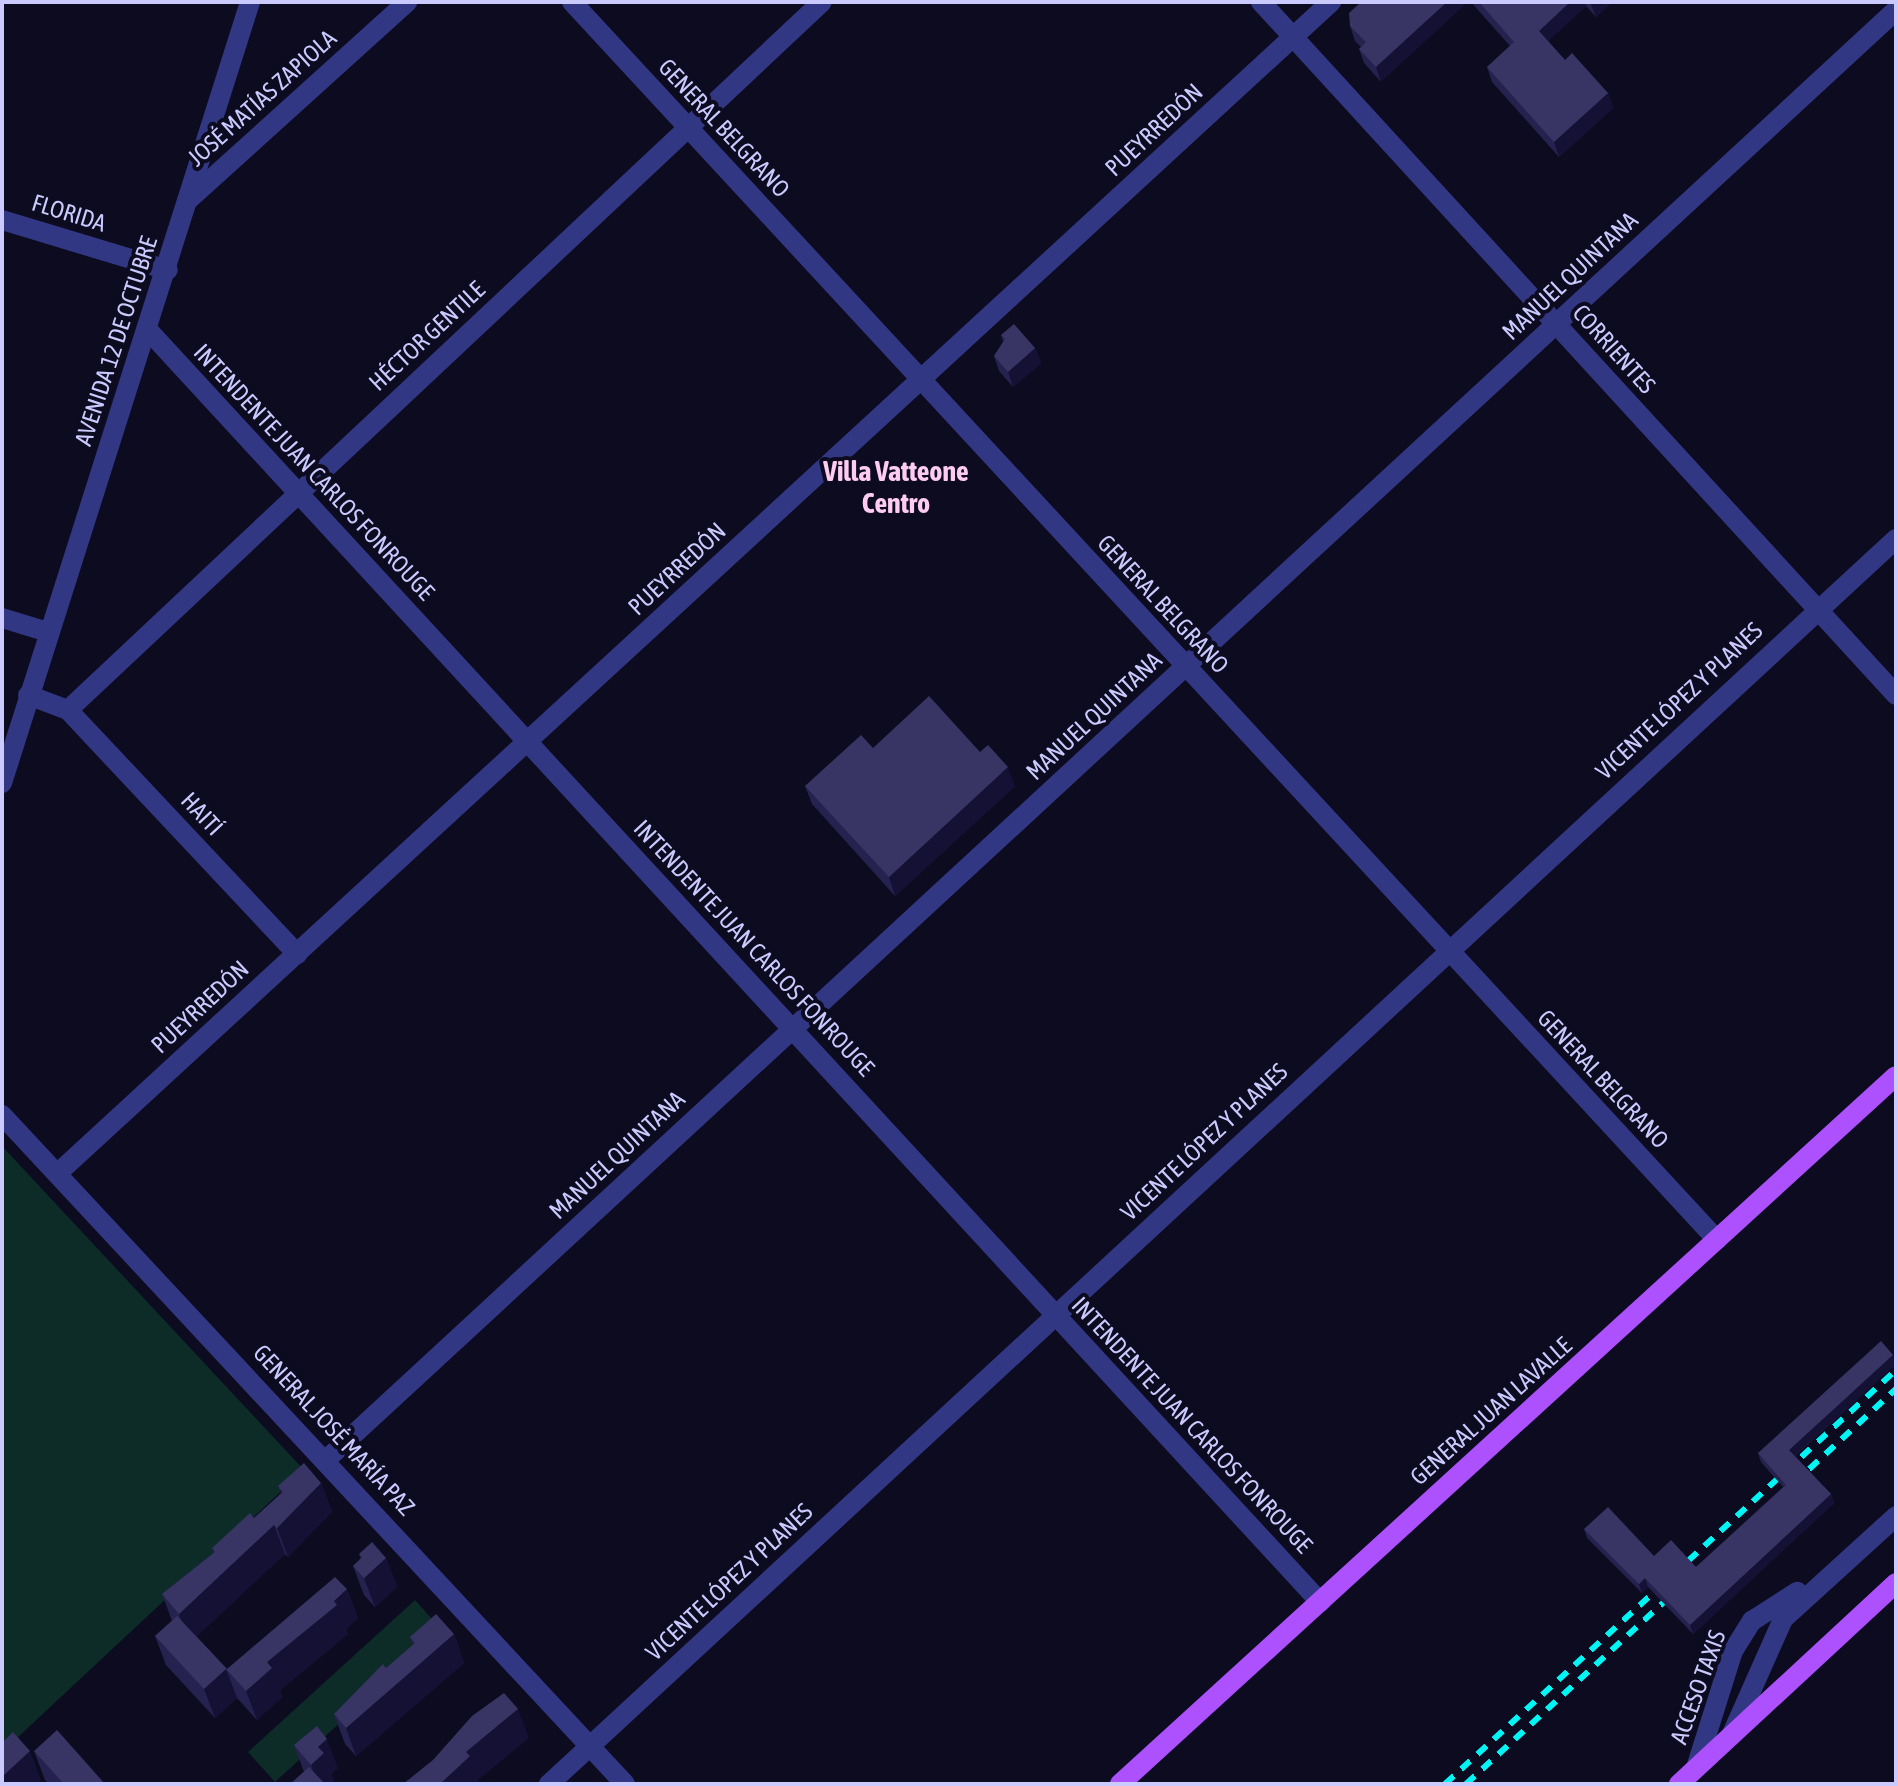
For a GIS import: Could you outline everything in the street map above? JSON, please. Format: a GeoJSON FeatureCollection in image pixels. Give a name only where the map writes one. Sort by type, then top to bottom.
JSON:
{"type":"FeatureCollection","features":[{"type":"Feature","properties":{"kind":"main road","name":"GENERAL JUAN LAVALLE"},"geometry":{"type":"LineString","coordinates":[[1120,1784],[1896,1076]]}},
{"type":"Feature","properties":{"kind":"main road"},"geometry":{"type":"LineString","coordinates":[[1679,1784],[1896,1583]]}},
{"type":"Feature","properties":{"kind":"street","name":"AVENIDA 12 DE OCTUBRE"},"geometry":{"type":"LineString","coordinates":[[2,783],[48,632],[168,270],[250,2]]}},
{"type":"Feature","properties":{"kind":"street","name":"JOSÉ MATÍAS ZAPIOLA"},"geometry":{"type":"LineString","coordinates":[[187,201],[407,2]]}},
{"type":"Feature","properties":{"kind":"street","name":"GENERAL BELGRANO"},"geometry":{"type":"LineString","coordinates":[[572,2],[1717,1240]]}},
{"type":"Feature","properties":{"kind":"street","name":"HÉCTOR GENTILE"},"geometry":{"type":"LineString","coordinates":[[68,710],[822,2]]}},
{"type":"Feature","properties":{"kind":"street","name":"CORRIENTES"},"geometry":{"type":"LineString","coordinates":[[1261,2],[1896,695]]}},
{"type":"Feature","properties":{"kind":"street","name":"PUEYRREDÓN"},"geometry":{"type":"LineString","coordinates":[[58,1173],[1331,2]]}},
{"type":"Feature","properties":{"kind":"street","name":"MANUEL QUINTANA"},"geometry":{"type":"LineString","coordinates":[[327,1459],[1896,10]]}},
{"type":"Feature","properties":{"kind":"street","name":"FLORIDA"},"geometry":{"type":"LineString","coordinates":[[2,220],[168,270]]}},
{"type":"Feature","properties":{"kind":"street","name":"INTENDENTE JUAN CARLOS FONROUGE"},"geometry":{"type":"LineString","coordinates":[[148,330],[1320,1602]]}},
{"type":"Feature","properties":{"kind":"street","name":"VICENTE LÓPEZ Y PLANES"},"geometry":{"type":"LineString","coordinates":[[549,1784],[1057,1316],[1447,949],[1896,539]]}},
{"type":"Feature","properties":{"kind":"street"},"geometry":{"type":"LineString","coordinates":[[2,618],[48,632]]}},
{"type":"Feature","properties":{"kind":"street"},"geometry":{"type":"LineString","coordinates":[[28,695],[68,710]]}},
{"type":"Feature","properties":{"kind":"street","name":"HAITÍ"},"geometry":{"type":"LineString","coordinates":[[68,710],[297,954]]}},
{"type":"Feature","properties":{"kind":"street","name":"GENERAL JOSÉ MARÍA PAZ"},"geometry":{"type":"LineString","coordinates":[[2,1115],[327,1459],[625,1784]]}},
{"type":"Feature","properties":{"kind":"street"},"geometry":{"type":"LineString","coordinates":[[1731,1736],[1783,1619],[1829,1572],[1896,1516]]}},
{"type":"Feature","properties":{"kind":"street","name":"ACCESO TAXIS"},"geometry":{"type":"LineString","coordinates":[[1696,1768],[1733,1651],[1752,1621],[1829,1572]]}},
{"type":"Feature","properties":{"kind":"green space"},"geometry":{"type":"Polygon","coordinates":[[[2,1146],[304,1470],[2,1752],[2,1146]]]}},
{"type":"Feature","properties":{"kind":"green space"},"geometry":{"type":"Polygon","coordinates":[[[415,1600],[442,1630],[275,1782],[248,1752],[415,1600]]]}},
{"type":"Feature","properties":{"kind":"building"},"geometry":{"type":"Polygon","coordinates":[[[1361,2],[1447,2],[1376,67],[1359,49],[1366,42],[1350,26],[1349,13],[1361,2]]]}},
{"type":"Feature","properties":{"kind":"building"},"geometry":{"type":"Polygon","coordinates":[[[1479,2],[1570,2],[1539,31],[1565,60],[1572,53],[1608,93],[1554,142],[1487,67],[1514,42],[1479,2]]]}},
{"type":"Feature","properties":{"kind":"building"},"geometry":{"type":"Polygon","coordinates":[[[1014,324],[1035,348],[1008,372],[994,356],[1005,339],[1001,335],[1014,324]]]}},
{"type":"Feature","properties":{"kind":"building"},"geometry":{"type":"Polygon","coordinates":[[[929,696],[980,752],[988,745],[1008,767],[889,877],[805,786],[861,735],[873,748],[929,696]]]}},
{"type":"Feature","properties":{"kind":"building"},"geometry":{"type":"Polygon","coordinates":[[[1881,1341],[1893,1355],[1789,1450],[1831,1494],[1690,1625],[1645,1578],[1639,1584],[1584,1529],[1608,1507],[1654,1556],[1671,1540],[1696,1567],[1786,1485],[1758,1453],[1881,1341]]]}},
{"type":"Feature","properties":{"kind":"building"},"geometry":{"type":"Polygon","coordinates":[[[304,1463],[321,1483],[277,1528],[274,1525],[179,1614],[162,1594],[215,1552],[212,1548],[250,1513],[254,1518],[283,1492],[278,1486],[304,1463]]]}},
{"type":"Feature","properties":{"kind":"building"},"geometry":{"type":"Polygon","coordinates":[[[372,1542],[386,1558],[364,1578],[353,1566],[362,1557],[359,1554],[372,1542]]]}},
{"type":"Feature","properties":{"kind":"building"},"geometry":{"type":"Polygon","coordinates":[[[335,1577],[347,1589],[334,1601],[337,1605],[267,1662],[272,1668],[246,1691],[226,1669],[204,1689],[155,1636],[177,1616],[227,1669],[335,1577]]]}},
{"type":"Feature","properties":{"kind":"building"},"geometry":{"type":"Polygon","coordinates":[[[436,1614],[454,1634],[346,1728],[334,1714],[383,1664],[386,1668],[415,1643],[410,1637],[436,1614]]]}},
{"type":"Feature","properties":{"kind":"building"},"geometry":{"type":"Polygon","coordinates":[[[504,1693],[518,1709],[466,1752],[470,1756],[440,1784],[403,1784],[433,1760],[472,1716],[504,1693]]]}},
{"type":"Feature","properties":{"kind":"building"},"geometry":{"type":"Polygon","coordinates":[[[317,1726],[327,1739],[318,1747],[324,1753],[311,1765],[294,1745],[317,1726]]]}},
{"type":"Feature","properties":{"kind":"building"},"geometry":{"type":"Polygon","coordinates":[[[57,1730],[105,1784],[64,1784],[34,1751],[57,1730]]]}},
{"type":"Feature","properties":{"kind":"building"},"geometry":{"type":"Polygon","coordinates":[[[13,1732],[30,1751],[2,1777],[2,1743],[13,1732]]]}},
{"type":"Feature","properties":{"kind":"building"},"geometry":{"type":"Polygon","coordinates":[[[309,1767],[325,1784],[290,1784],[309,1767]]]}},
{"type":"Feature","properties":{"kind":"railway"},"geometry":{"type":"LineString","coordinates":[[1445,1784],[1896,1370]]}},
{"type":"Feature","properties":{"kind":"railway"},"geometry":{"type":"LineString","coordinates":[[1793,1484],[1896,1389]]}},
{"type":"Feature","properties":{"kind":"railway"},"geometry":{"type":"LineString","coordinates":[[1466,1784],[1681,1586]]}},
{"type":"Feature","properties":{"kind":"district","name":"Villa Vatteone Centro"},"geometry":{"type":"Point","coordinates":[896,487]}}]}
